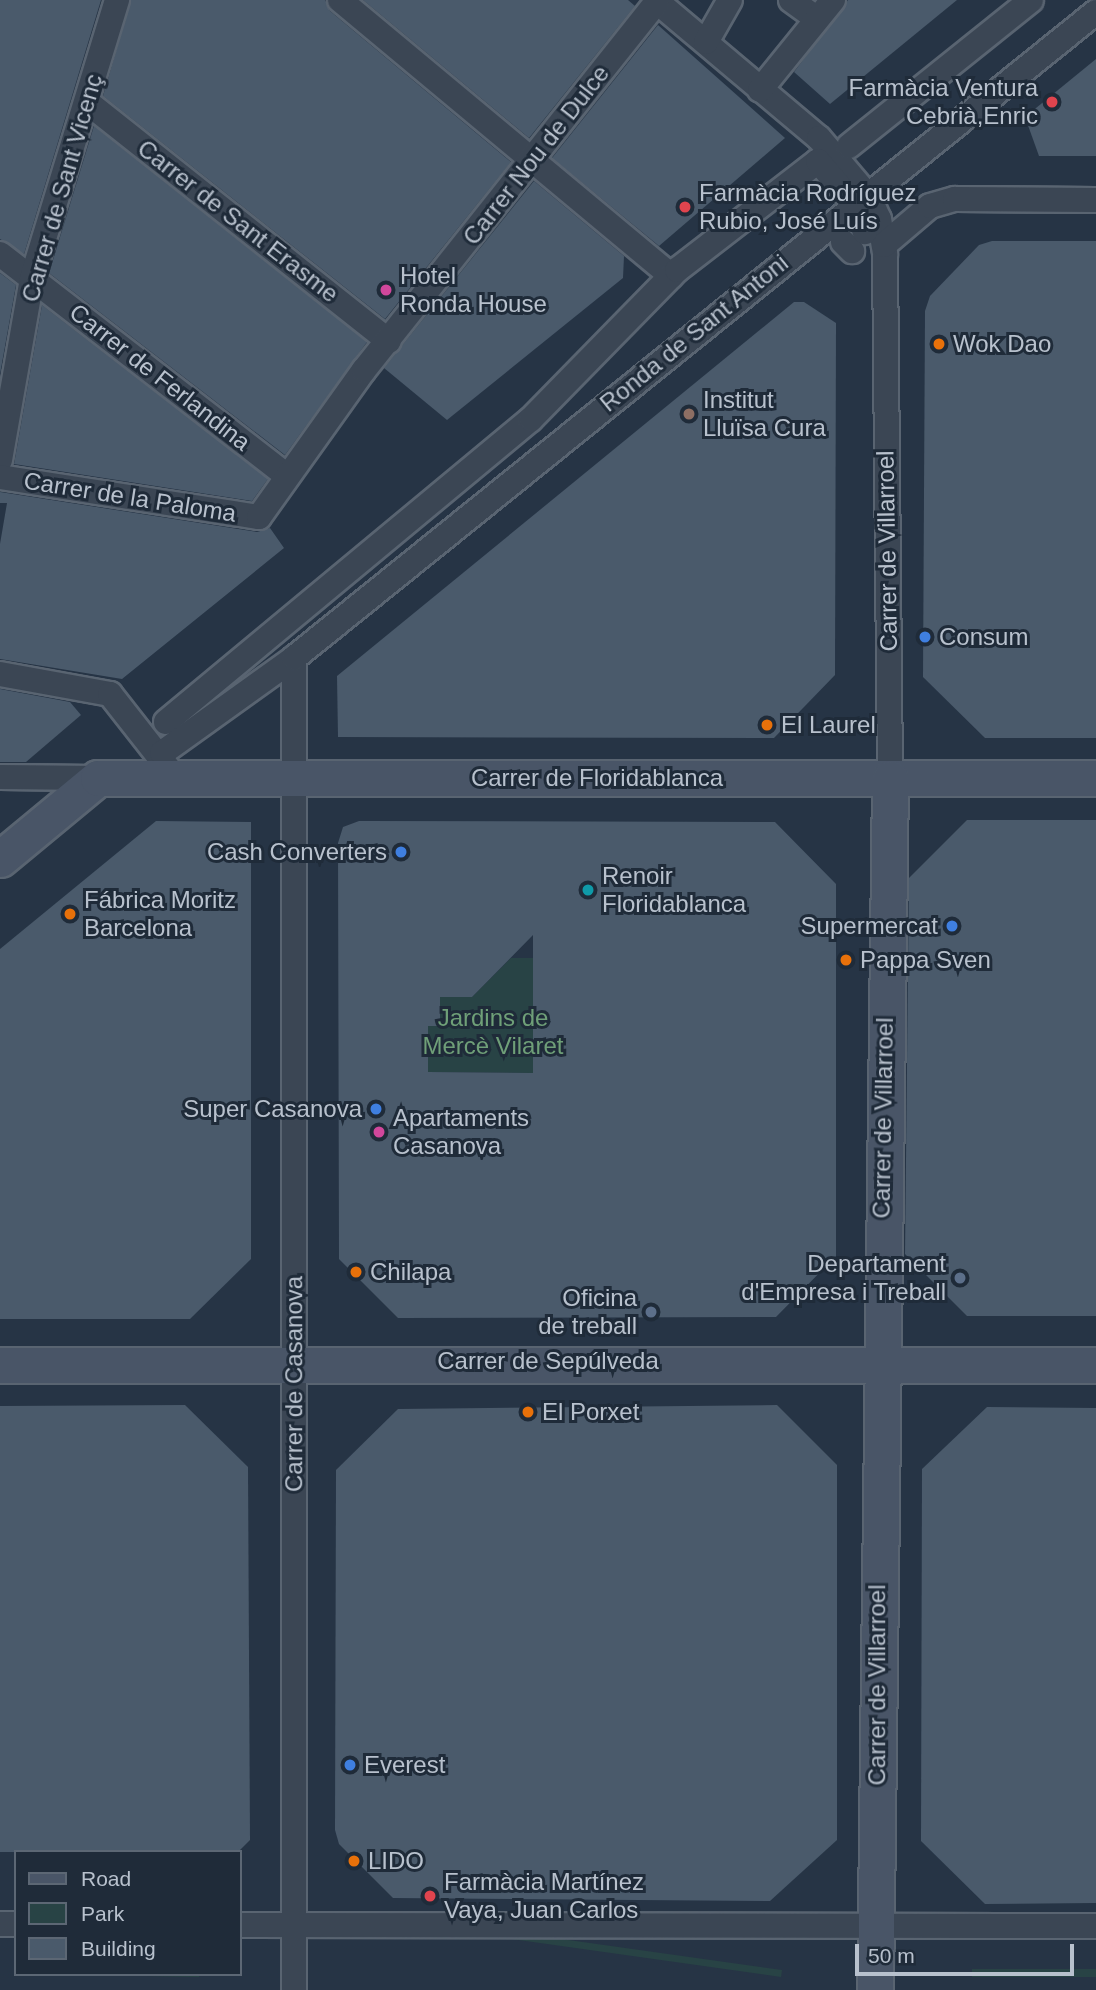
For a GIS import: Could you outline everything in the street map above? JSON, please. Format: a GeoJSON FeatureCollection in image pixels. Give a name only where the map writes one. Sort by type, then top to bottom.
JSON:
{"type":"FeatureCollection","features":[{"type":"Feature","properties":{"kind":"street","name":"Carrer de Sant Vicenç"},"geometry":{"type":"LineString","coordinates":[[0,460],[32,278],[117,0]]}},
{"type":"Feature","properties":{"kind":"street"},"geometry":{"type":"LineString","coordinates":[[341,0],[671,276]]}},
{"type":"Feature","properties":{"kind":"street"},"geometry":{"type":"LineString","coordinates":[[706,42],[730,0]]}},
{"type":"Feature","properties":{"kind":"street"},"geometry":{"type":"LineString","coordinates":[[791,0],[817,19]]}},
{"type":"Feature","properties":{"kind":"street"},"geometry":{"type":"LineString","coordinates":[[760,90],[833,0]]}},
{"type":"Feature","properties":{"kind":"street"},"geometry":{"type":"LineString","coordinates":[[849,146],[1031,0]]}},
{"type":"Feature","properties":{"kind":"street"},"geometry":{"type":"LineString","coordinates":[[656,1],[819,138],[862,201]]}},
{"type":"Feature","properties":{"kind":"street","name":"Carrer Nou de Dulce"},"geometry":{"type":"LineString","coordinates":[[259,517],[285,474],[656,1]]}},
{"type":"Feature","properties":{"kind":"street","name":"Ronda de Sant Antoni"},"geometry":{"type":"LineString","coordinates":[[169,765],[294,658],[1096,12]]}},
{"type":"Feature","properties":{"kind":"street","name":"Carrer de Sant Erasme"},"geometry":{"type":"LineString","coordinates":[[87,102],[389,341]]}},
{"type":"Feature","properties":{"kind":"street","name":"Ronda de Sant Antoni"},"geometry":{"type":"LineString","coordinates":[[166,722],[531,419],[671,276],[818,162],[862,201]]}},
{"type":"Feature","properties":{"kind":"street"},"geometry":{"type":"LineString","coordinates":[[861,242],[930,206],[955,199],[1096,200]]}},
{"type":"Feature","properties":{"kind":"street","name":"Carrer de Villarroel"},"geometry":{"type":"LineString","coordinates":[[862,201],[861,242],[890,778],[879,1361],[875,1990]]}},
{"type":"Feature","properties":{"kind":"street","name":"Carrer de Ferlandina"},"geometry":{"type":"LineString","coordinates":[[0,254],[285,474]]}},
{"type":"Feature","properties":{"kind":"street","name":"Carrer de la Paloma"},"geometry":{"type":"LineString","coordinates":[[0,477],[259,517]]}},
{"type":"Feature","properties":{"kind":"street"},"geometry":{"type":"LineString","coordinates":[[294,658],[295,778]]}},
{"type":"Feature","properties":{"kind":"street"},"geometry":{"type":"LineString","coordinates":[[0,674],[110,694],[169,765]]}},
{"type":"Feature","properties":{"kind":"street","name":"Carrer de Floridablanca"},"geometry":{"type":"LineString","coordinates":[[97,778],[169,765],[295,778],[1096,778]]}},
{"type":"Feature","properties":{"kind":"street"},"geometry":{"type":"LineString","coordinates":[[0,777],[97,778]]}},
{"type":"Feature","properties":{"kind":"street"},"geometry":{"type":"LineString","coordinates":[[0,859],[97,778]]}},
{"type":"Feature","properties":{"kind":"street","name":"Carrer de Casanova"},"geometry":{"type":"LineString","coordinates":[[294,1990],[295,778]]}},
{"type":"Feature","properties":{"kind":"street","name":"Carrer de Sepúlveda"},"geometry":{"type":"LineString","coordinates":[[0,1365],[294,1360],[879,1361],[1096,1365]]}},
{"type":"Feature","properties":{"kind":"street"},"geometry":{"type":"LineString","coordinates":[[242,1925],[1096,1926]]}},
{"type":"Feature","properties":{"kind":"green space","name":"Jardins de Mercè Vilaret"},"geometry":{"type":"Polygon","coordinates":[[[511,958],[533,958],[533,1073],[428,1072],[428,1026],[440,1026],[440,997],[472,997],[511,958]]]}},
{"type":"Feature","properties":{"kind":"green space"},"geometry":{"type":"Polygon","coordinates":[[[387,1914],[782,1970],[781,1977],[386,1921],[387,1914]]]}},
{"type":"Feature","properties":{"kind":"green space"},"geometry":{"type":"Polygon","coordinates":[[[972,1969],[1096,1969],[1096,1977],[972,1977],[972,1969]]]}},
{"type":"Feature","properties":{"kind":"building"},"geometry":{"type":"Polygon","coordinates":[[[0,0],[101,0],[24,254],[0,239],[0,0]]]}},
{"type":"Feature","properties":{"kind":"building"},"geometry":{"type":"Polygon","coordinates":[[[131,0],[325,0],[330,11],[511,162],[385,319],[103,96],[131,0]]]}},
{"type":"Feature","properties":{"kind":"building"},"geometry":{"type":"Polygon","coordinates":[[[363,0],[628,0],[635,6],[529,138],[363,0]]]}},
{"type":"Feature","properties":{"kind":"building"},"geometry":{"type":"Polygon","coordinates":[[[848,0],[957,0],[830,104],[794,72],[848,0]]]}},
{"type":"Feature","properties":{"kind":"building"},"geometry":{"type":"Polygon","coordinates":[[[658,25],[785,138],[659,246],[552,158],[658,25]]]}},
{"type":"Feature","properties":{"kind":"building"},"geometry":{"type":"Polygon","coordinates":[[[1096,59],[1096,156],[1039,156],[1025,117],[1096,59]]]}},
{"type":"Feature","properties":{"kind":"building"},"geometry":{"type":"Polygon","coordinates":[[[94,126],[367,342],[285,455],[49,273],[94,126]]]}},
{"type":"Feature","properties":{"kind":"building"},"geometry":{"type":"Polygon","coordinates":[[[534,181],[624,256],[623,278],[447,420],[384,368],[534,181]]]}},
{"type":"Feature","properties":{"kind":"building"},"geometry":{"type":"Polygon","coordinates":[[[992,241],[1096,241],[1096,738],[985,738],[923,677],[925,311],[930,296],[979,245],[992,241]]]}},
{"type":"Feature","properties":{"kind":"building"},"geometry":{"type":"Polygon","coordinates":[[[0,273],[16,285],[0,374],[0,273]]]}},
{"type":"Feature","properties":{"kind":"building"},"geometry":{"type":"Polygon","coordinates":[[[794,302],[804,302],[836,323],[835,675],[774,738],[338,737],[337,676],[794,302]]]}},
{"type":"Feature","properties":{"kind":"building"},"geometry":{"type":"Polygon","coordinates":[[[42,305],[268,479],[252,501],[14,464],[42,305]]]}},
{"type":"Feature","properties":{"kind":"building"},"geometry":{"type":"Polygon","coordinates":[[[0,492],[257,532],[270,528],[284,548],[122,679],[0,659],[0,544],[7,503],[0,503],[0,492]]]}},
{"type":"Feature","properties":{"kind":"building"},"geometry":{"type":"Polygon","coordinates":[[[0,689],[70,702],[81,715],[26,762],[0,762],[0,689]]]}},
{"type":"Feature","properties":{"kind":"building"},"geometry":{"type":"Polygon","coordinates":[[[967,820],[1096,820],[1096,1316],[967,1316],[905,1254],[909,878],[967,820]]]}},
{"type":"Feature","properties":{"kind":"building"},"geometry":{"type":"Polygon","coordinates":[[[156,821],[251,822],[251,1259],[190,1319],[0,1319],[0,949],[156,821]]]}},
{"type":"Feature","properties":{"kind":"building"},"geometry":{"type":"Polygon","coordinates":[[[359,821],[775,822],[836,884],[836,1256],[776,1317],[398,1318],[339,1259],[338,843],[343,827],[359,821]],[[533,935],[472,997],[440,997],[440,1026],[428,1026],[428,1072],[533,1073],[533,935]]]}},
{"type":"Feature","properties":{"kind":"building"},"geometry":{"type":"Polygon","coordinates":[[[185,1405],[248,1467],[250,1840],[240,1850],[0,1852],[0,1406],[185,1405]]]}},
{"type":"Feature","properties":{"kind":"building"},"geometry":{"type":"Polygon","coordinates":[[[777,1405],[837,1465],[837,1840],[770,1901],[393,1898],[339,1844],[335,1830],[336,1470],[398,1409],[777,1405]]]}},
{"type":"Feature","properties":{"kind":"building"},"geometry":{"type":"Polygon","coordinates":[[[987,1407],[1096,1408],[1096,1903],[985,1904],[921,1841],[922,1469],[987,1407]]]}},
{"type":"Feature","properties":{"kind":"place","name":"Farmàcia Ventura Cebrià,Enric"},"geometry":{"type":"Point","coordinates":[1052,102]}},
{"type":"Feature","properties":{"kind":"place","name":"Farmàcia Rodríguez Rubio, José Luís"},"geometry":{"type":"Point","coordinates":[685,207]}},
{"type":"Feature","properties":{"kind":"place","name":"Hotel Ronda House"},"geometry":{"type":"Point","coordinates":[386,290]}},
{"type":"Feature","properties":{"kind":"place","name":"Wok Dao"},"geometry":{"type":"Point","coordinates":[939,344]}},
{"type":"Feature","properties":{"kind":"place","name":"Institut Lluïsa Cura"},"geometry":{"type":"Point","coordinates":[689,414]}},
{"type":"Feature","properties":{"kind":"place","name":"Consum"},"geometry":{"type":"Point","coordinates":[925,637]}},
{"type":"Feature","properties":{"kind":"place","name":"El Laurel"},"geometry":{"type":"Point","coordinates":[767,725]}},
{"type":"Feature","properties":{"kind":"place","name":"Cash Converters"},"geometry":{"type":"Point","coordinates":[401,852]}},
{"type":"Feature","properties":{"kind":"place","name":"Renoir Floridablanca"},"geometry":{"type":"Point","coordinates":[588,890]}},
{"type":"Feature","properties":{"kind":"place","name":"Fábrica Moritz Barcelona"},"geometry":{"type":"Point","coordinates":[70,914]}},
{"type":"Feature","properties":{"kind":"place","name":"Supermercat"},"geometry":{"type":"Point","coordinates":[952,926]}},
{"type":"Feature","properties":{"kind":"place","name":"Pappa Sven"},"geometry":{"type":"Point","coordinates":[846,960]}},
{"type":"Feature","properties":{"kind":"place","name":"Super Casanova"},"geometry":{"type":"Point","coordinates":[376,1109]}},
{"type":"Feature","properties":{"kind":"place","name":"Apartaments Casanova"},"geometry":{"type":"Point","coordinates":[379,1132]}},
{"type":"Feature","properties":{"kind":"place","name":"Chilapa"},"geometry":{"type":"Point","coordinates":[356,1272]}},
{"type":"Feature","properties":{"kind":"place","name":"Departament d'Empresa i Treball"},"geometry":{"type":"Point","coordinates":[960,1278]}},
{"type":"Feature","properties":{"kind":"place","name":"Oficina de treball"},"geometry":{"type":"Point","coordinates":[651,1312]}},
{"type":"Feature","properties":{"kind":"place","name":"El Porxet"},"geometry":{"type":"Point","coordinates":[528,1412]}},
{"type":"Feature","properties":{"kind":"place","name":"Everest"},"geometry":{"type":"Point","coordinates":[350,1765]}},
{"type":"Feature","properties":{"kind":"place","name":"LIDO"},"geometry":{"type":"Point","coordinates":[354,1861]}},
{"type":"Feature","properties":{"kind":"place","name":"Farmàcia Martínez Vaya, Juan Carlos"},"geometry":{"type":"Point","coordinates":[430,1896]}}]}
